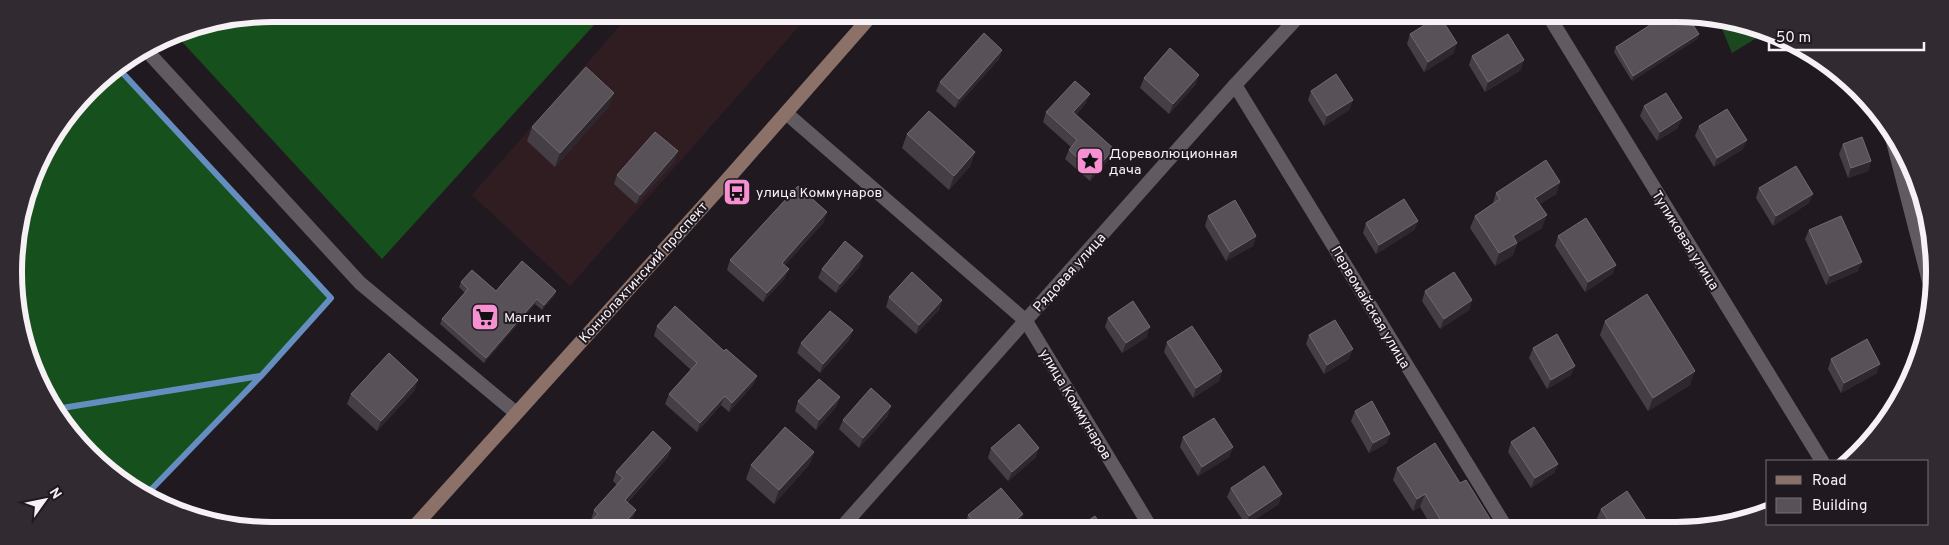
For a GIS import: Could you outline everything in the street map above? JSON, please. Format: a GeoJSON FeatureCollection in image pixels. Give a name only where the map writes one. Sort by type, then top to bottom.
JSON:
{"type":"FeatureCollection","features":[{"type":"Feature","properties":{"kind":"main road","name":"Коннолахтинский проспект"},"geometry":{"type":"LineString","coordinates":[[418,522],[866,22]]}},
{"type":"Feature","properties":{"kind":"street","name":"Рядовая улица"},"geometry":{"type":"LineString","coordinates":[[847,522],[1235,85],[1293,22]]}},
{"type":"Feature","properties":{"kind":"street","name":"Тупиковая улица"},"geometry":{"type":"LineString","coordinates":[[1552,22],[1821,460]]}},
{"type":"Feature","properties":{"kind":"street"},"geometry":{"type":"LineString","coordinates":[[150,54],[360,283],[516,413]]}},
{"type":"Feature","properties":{"kind":"street","name":"Первомайская улица"},"geometry":{"type":"LineString","coordinates":[[1235,85],[1503,522]]}},
{"type":"Feature","properties":{"kind":"street","name":"улица Коммунаров"},"geometry":{"type":"LineString","coordinates":[[786,113],[1026,321],[1147,522]]}},
{"type":"Feature","properties":{"kind":"street"},"geometry":{"type":"LineString","coordinates":[[1895,151],[1926,270]]}},
{"type":"Feature","properties":{"kind":"shaded area"},"geometry":{"type":"Polygon","coordinates":[[[623,22],[803,22],[570,286],[472,195],[623,22]]]}},
{"type":"Feature","properties":{"kind":"green space"},"geometry":{"type":"Polygon","coordinates":[[[272,22],[597,22],[382,259],[181,40],[224,27],[272,22]]]}},
{"type":"Feature","properties":{"kind":"green space"},"geometry":{"type":"Polygon","coordinates":[[[1721,27],[1759,37],[1732,53],[1721,27]]]}},
{"type":"Feature","properties":{"kind":"green space"},"geometry":{"type":"Polygon","coordinates":[[[122,73],[331,298],[261,376],[150,491],[120,471],[96,449],[74,425],[48,383],[36,353],[27,321],[22,272],[27,224],[36,192],[56,147],[74,120],[96,96],[122,73]]]}},
{"type":"Feature","properties":{"kind":"building"},"geometry":{"type":"Polygon","coordinates":[[[1430,22],[1444,22],[1457,43],[1428,62],[1410,34],[1430,22]]]}},
{"type":"Feature","properties":{"kind":"building"},"geometry":{"type":"Polygon","coordinates":[[[1655,22],[1692,23],[1699,34],[1633,76],[1616,47],[1655,22]]]}},
{"type":"Feature","properties":{"kind":"building"},"geometry":{"type":"Polygon","coordinates":[[[984,33],[1002,50],[959,99],[940,82],[984,33]]]}},
{"type":"Feature","properties":{"kind":"building"},"geometry":{"type":"Polygon","coordinates":[[[1508,34],[1524,60],[1488,82],[1472,56],[1508,34]]]}},
{"type":"Feature","properties":{"kind":"building"},"geometry":{"type":"Polygon","coordinates":[[[1170,48],[1199,75],[1173,104],[1144,78],[1170,48]]]}},
{"type":"Feature","properties":{"kind":"building"},"geometry":{"type":"Polygon","coordinates":[[[586,67],[614,93],[560,153],[532,127],[586,67]]]}},
{"type":"Feature","properties":{"kind":"building"},"geometry":{"type":"Polygon","coordinates":[[[1336,74],[1353,100],[1327,116],[1311,91],[1336,74]]]}},
{"type":"Feature","properties":{"kind":"building"},"geometry":{"type":"Polygon","coordinates":[[[1075,81],[1090,94],[1073,112],[1114,149],[1093,172],[1069,150],[1077,140],[1046,112],[1075,81]]]}},
{"type":"Feature","properties":{"kind":"building"},"geometry":{"type":"Polygon","coordinates":[[[1666,93],[1682,118],[1660,132],[1644,106],[1666,93]]]}},
{"type":"Feature","properties":{"kind":"building"},"geometry":{"type":"Polygon","coordinates":[[[1727,109],[1747,140],[1717,158],[1699,126],[1727,109]]]}},
{"type":"Feature","properties":{"kind":"building"},"geometry":{"type":"Polygon","coordinates":[[[929,111],[975,152],[954,176],[907,134],[929,111]]]}},
{"type":"Feature","properties":{"kind":"building"},"geometry":{"type":"Polygon","coordinates":[[[655,132],[678,151],[640,195],[617,175],[655,132]]]}},
{"type":"Feature","properties":{"kind":"building"},"geometry":{"type":"Polygon","coordinates":[[[1862,137],[1871,161],[1851,168],[1843,144],[1862,137]]]}},
{"type":"Feature","properties":{"kind":"building"},"geometry":{"type":"Polygon","coordinates":[[[1546,160],[1560,182],[1535,198],[1547,215],[1513,236],[1517,243],[1499,253],[1475,216],[1500,199],[1496,193],[1546,160]]]}},
{"type":"Feature","properties":{"kind":"building"},"geometry":{"type":"Polygon","coordinates":[[[1796,166],[1813,194],[1776,216],[1759,188],[1796,166]]]}},
{"type":"Feature","properties":{"kind":"building"},"geometry":{"type":"Polygon","coordinates":[[[798,186],[827,212],[782,263],[789,269],[767,293],[730,260],[798,186]]]}},
{"type":"Feature","properties":{"kind":"building"},"geometry":{"type":"Polygon","coordinates":[[[1404,199],[1418,221],[1379,245],[1366,223],[1404,199]]]}},
{"type":"Feature","properties":{"kind":"building"},"geometry":{"type":"Polygon","coordinates":[[[1235,200],[1256,236],[1230,252],[1208,216],[1235,200]]]}},
{"type":"Feature","properties":{"kind":"building"},"geometry":{"type":"Polygon","coordinates":[[[1841,216],[1862,262],[1830,276],[1809,230],[1841,216]]]}},
{"type":"Feature","properties":{"kind":"building"},"geometry":{"type":"Polygon","coordinates":[[[1586,218],[1616,265],[1588,282],[1558,236],[1586,218]]]}},
{"type":"Feature","properties":{"kind":"building"},"geometry":{"type":"Polygon","coordinates":[[[845,241],[863,256],[840,284],[822,269],[845,241]]]}},
{"type":"Feature","properties":{"kind":"building","name":"Магнит"},"geometry":{"type":"Polygon","coordinates":[[[522,261],[556,291],[544,305],[537,299],[486,358],[442,319],[468,289],[461,282],[472,270],[496,291],[522,261]]]}},
{"type":"Feature","properties":{"kind":"building"},"geometry":{"type":"Polygon","coordinates":[[[912,272],[942,300],[919,325],[889,297],[912,272]]]}},
{"type":"Feature","properties":{"kind":"building"},"geometry":{"type":"Polygon","coordinates":[[[1454,272],[1472,300],[1444,319],[1425,291],[1454,272]]]}},
{"type":"Feature","properties":{"kind":"building"},"geometry":{"type":"Polygon","coordinates":[[[1647,294],[1695,371],[1653,398],[1605,321],[1647,294]]]}},
{"type":"Feature","properties":{"kind":"building"},"geometry":{"type":"Polygon","coordinates":[[[1133,301],[1150,327],[1126,343],[1108,318],[1133,301]]]}},
{"type":"Feature","properties":{"kind":"building"},"geometry":{"type":"Polygon","coordinates":[[[675,306],[724,351],[726,349],[757,376],[732,403],[725,396],[700,423],[669,394],[697,363],[657,326],[675,306]]]}},
{"type":"Feature","properties":{"kind":"building"},"geometry":{"type":"Polygon","coordinates":[[[830,311],[853,330],[823,364],[801,343],[830,311]]]}},
{"type":"Feature","properties":{"kind":"building"},"geometry":{"type":"Polygon","coordinates":[[[1335,320],[1353,349],[1327,365],[1309,335],[1335,320]]]}},
{"type":"Feature","properties":{"kind":"building"},"geometry":{"type":"Polygon","coordinates":[[[1192,326],[1222,371],[1196,388],[1167,342],[1192,326]]]}},
{"type":"Feature","properties":{"kind":"building"},"geometry":{"type":"Polygon","coordinates":[[[1557,334],[1575,366],[1551,380],[1533,348],[1557,334]]]}},
{"type":"Feature","properties":{"kind":"building"},"geometry":{"type":"Polygon","coordinates":[[[1867,339],[1880,364],[1844,383],[1831,359],[1867,339]]]}},
{"type":"Feature","properties":{"kind":"building"},"geometry":{"type":"Polygon","coordinates":[[[389,353],[418,380],[381,421],[351,394],[389,353]]]}},
{"type":"Feature","properties":{"kind":"building"},"geometry":{"type":"Polygon","coordinates":[[[819,379],[840,397],[819,420],[798,401],[819,379]]]}},
{"type":"Feature","properties":{"kind":"building"},"geometry":{"type":"Polygon","coordinates":[[[871,388],[891,406],[863,438],[843,420],[871,388]]]}},
{"type":"Feature","properties":{"kind":"building"},"geometry":{"type":"Polygon","coordinates":[[[1372,401],[1390,434],[1373,443],[1355,411],[1372,401]]]}},
{"type":"Feature","properties":{"kind":"building"},"geometry":{"type":"Polygon","coordinates":[[[1214,418],[1233,447],[1202,467],[1183,437],[1214,418]]]}},
{"type":"Feature","properties":{"kind":"building"},"geometry":{"type":"Polygon","coordinates":[[[1019,424],[1039,448],[1012,472],[991,448],[1019,424]]]}},
{"type":"Feature","properties":{"kind":"building"},"geometry":{"type":"Polygon","coordinates":[[[785,427],[814,452],[779,490],[751,465],[785,427]]]}},
{"type":"Feature","properties":{"kind":"building"},"geometry":{"type":"Polygon","coordinates":[[[1534,427],[1558,464],[1535,478],[1511,442],[1534,427]]]}},
{"type":"Feature","properties":{"kind":"building"},"geometry":{"type":"Polygon","coordinates":[[[653,431],[671,448],[625,500],[636,510],[625,522],[591,522],[598,514],[594,510],[623,478],[616,472],[653,431]]]}},
{"type":"Feature","properties":{"kind":"building"},"geometry":{"type":"Polygon","coordinates":[[[1435,443],[1460,483],[1466,480],[1492,522],[1442,522],[1425,494],[1417,499],[1397,468],[1435,443]]]}},
{"type":"Feature","properties":{"kind":"building"},"geometry":{"type":"Polygon","coordinates":[[[1264,466],[1282,494],[1249,516],[1231,488],[1264,466]]]}},
{"type":"Feature","properties":{"kind":"building"},"geometry":{"type":"Polygon","coordinates":[[[1001,488],[1023,514],[1013,522],[974,522],[968,515],[1001,488]]]}},
{"type":"Feature","properties":{"kind":"building"},"geometry":{"type":"Polygon","coordinates":[[[1627,491],[1647,522],[1609,522],[1601,509],[1627,491]]]}},
{"type":"Feature","properties":{"kind":"building"},"geometry":{"type":"Polygon","coordinates":[[[1095,516],[1099,522],[1086,522],[1095,516]]]}},
{"type":"Feature","properties":{"kind":"waterway"},"geometry":{"type":"LineString","coordinates":[[122,73],[331,298],[261,376],[150,491]]}},
{"type":"Feature","properties":{"kind":"waterway"},"geometry":{"type":"LineString","coordinates":[[63,408],[260,376]]}},
{"type":"Feature","properties":{"kind":"place","name":"Дореволюционная дача"},"geometry":{"type":"Point","coordinates":[1090,161]}},
{"type":"Feature","properties":{"kind":"place","name":"улица Коммунаров"},"geometry":{"type":"Point","coordinates":[737,192]}},
{"type":"Feature","properties":{"kind":"place","name":"Магнит"},"geometry":{"type":"Point","coordinates":[485,317]}}]}
